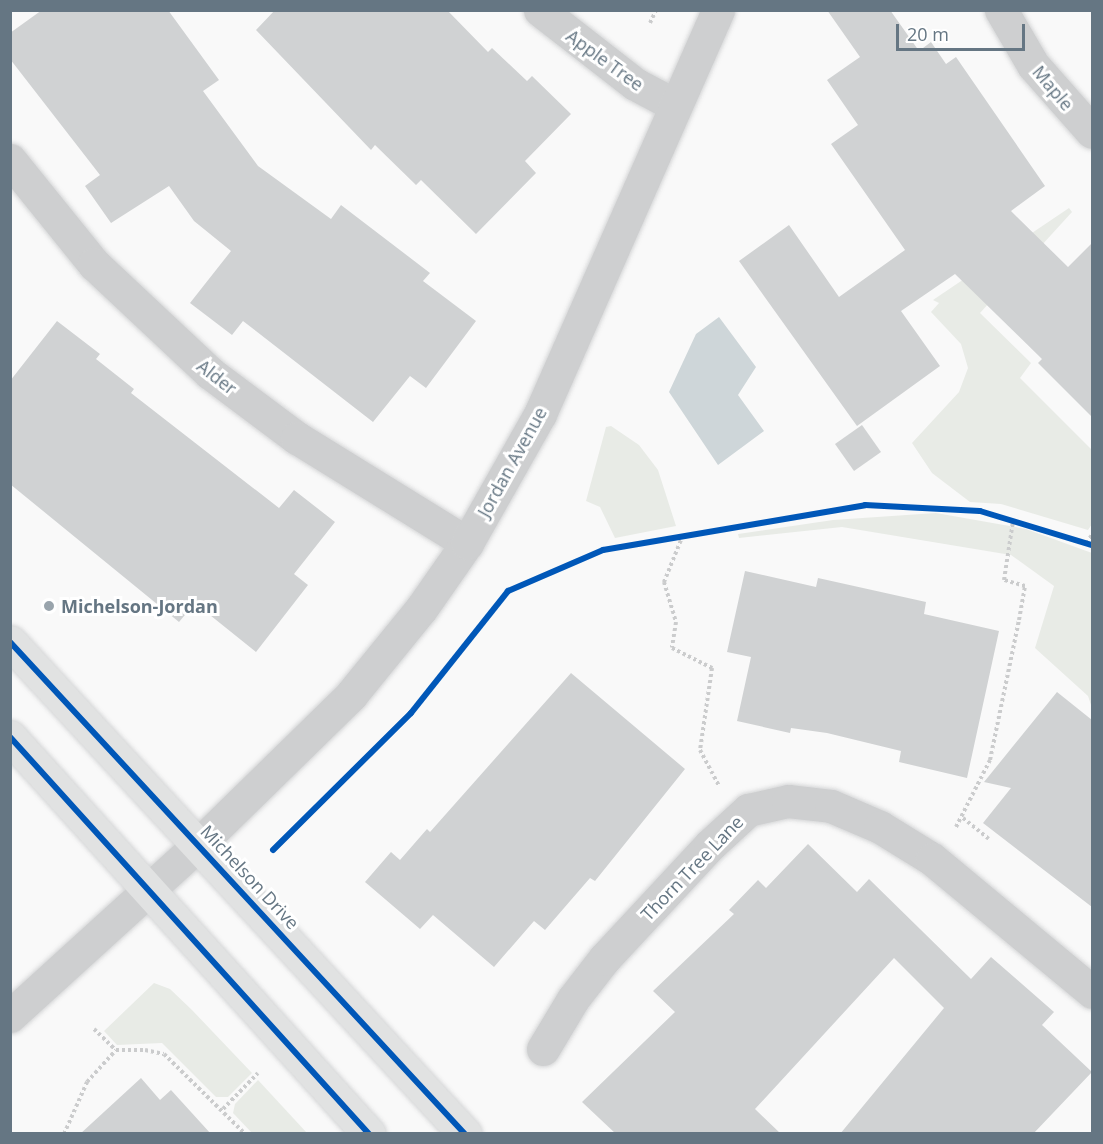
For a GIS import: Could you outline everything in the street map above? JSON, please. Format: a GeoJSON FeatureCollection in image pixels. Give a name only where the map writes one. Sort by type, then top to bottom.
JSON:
{"type":"FeatureCollection","features":[{"type":"Feature","properties":{"kind":"main road","name":"Michelson Drive"},"geometry":{"type":"LineString","coordinates":[[10,642],[465,1134]]}},
{"type":"Feature","properties":{"kind":"main road"},"geometry":{"type":"LineString","coordinates":[[10,737],[369,1134]]}},
{"type":"Feature","properties":{"kind":"street","name":"Apple Tree"},"geometry":{"type":"LineString","coordinates":[[540,10],[634,84],[673,104]]}},
{"type":"Feature","properties":{"kind":"street","name":"Jordan Avenue"},"geometry":{"type":"LineString","coordinates":[[10,1016],[198,844],[378,665],[467,543],[540,414],[673,104],[718,10]]}},
{"type":"Feature","properties":{"kind":"street","name":"Maple"},"geometry":{"type":"LineString","coordinates":[[1000,10],[1033,65],[1092,132]]}},
{"type":"Feature","properties":{"kind":"street","name":"Alder"},"geometry":{"type":"LineString","coordinates":[[10,160],[94,264],[210,373],[297,438],[467,543]]}},
{"type":"Feature","properties":{"kind":"street","name":"Thorn Tree Lane"},"geometry":{"type":"LineString","coordinates":[[543,1049],[573,999],[604,959],[748,810],[788,801],[831,806],[880,827],[932,859],[1092,992]]}},
{"type":"Feature","properties":{"kind":"path"},"geometry":{"type":"LineString","coordinates":[[650,23],[656,10]]}},
{"type":"Feature","properties":{"kind":"path"},"geometry":{"type":"LineString","coordinates":[[1002,518],[1023,524]]}},
{"type":"Feature","properties":{"kind":"path"},"geometry":{"type":"LineString","coordinates":[[932,859],[963,818],[990,760],[1025,586],[1004,580],[1013,521]]}},
{"type":"Feature","properties":{"kind":"path"},"geometry":{"type":"LineString","coordinates":[[672,537],[695,533]]}},
{"type":"Feature","properties":{"kind":"path"},"geometry":{"type":"LineString","coordinates":[[683,535],[664,582],[676,622],[672,648],[712,668],[700,750],[721,789]]}},
{"type":"Feature","properties":{"kind":"path"},"geometry":{"type":"LineString","coordinates":[[1076,540],[1089,544],[1092,535]]}},
{"type":"Feature","properties":{"kind":"path"},"geometry":{"type":"LineString","coordinates":[[963,818],[989,839]]}},
{"type":"Feature","properties":{"kind":"path"},"geometry":{"type":"LineString","coordinates":[[94,1029],[116,1050],[164,1054],[245,1134]]}},
{"type":"Feature","properties":{"kind":"path"},"geometry":{"type":"LineString","coordinates":[[64,1134],[87,1082],[116,1050]]}},
{"type":"Feature","properties":{"kind":"path"},"geometry":{"type":"LineString","coordinates":[[222,1109],[258,1073]]}},
{"type":"Feature","properties":{"kind":"shaded area"},"geometry":{"type":"Polygon","coordinates":[[[1069,208],[1072,212],[980,313],[1031,363],[1020,378],[1092,450],[1092,524],[1088,530],[1001,504],[970,502],[932,473],[912,443],[959,392],[968,368],[961,344],[931,312],[939,303],[933,300],[1069,208]]]}},
{"type":"Feature","properties":{"kind":"shaded area"},"geometry":{"type":"Polygon","coordinates":[[[719,317],[756,367],[738,395],[764,431],[718,465],[669,392],[696,334],[719,317]]]}},
{"type":"Feature","properties":{"kind":"shaded area"},"geometry":{"type":"Polygon","coordinates":[[[611,426],[639,445],[658,470],[676,526],[615,538],[600,507],[586,501],[606,427],[611,426]]]}},
{"type":"Feature","properties":{"kind":"shaded area"},"geometry":{"type":"Polygon","coordinates":[[[936,513],[1026,529],[1092,553],[1092,708],[1088,696],[1035,648],[1054,586],[1011,555],[842,527],[739,538],[738,534],[833,520],[936,513]]]}},
{"type":"Feature","properties":{"kind":"shaded area"},"geometry":{"type":"Polygon","coordinates":[[[154,983],[170,989],[252,1073],[228,1097],[216,1097],[162,1043],[117,1045],[104,1031],[154,983]]]}},
{"type":"Feature","properties":{"kind":"shaded area"},"geometry":{"type":"Polygon","coordinates":[[[258,1080],[307,1133],[252,1133],[233,1113],[235,1104],[258,1080]]]}},
{"type":"Feature","properties":{"kind":"building"},"geometry":{"type":"Polygon","coordinates":[[[42,10],[168,10],[219,80],[203,91],[258,166],[331,219],[341,205],[430,273],[423,281],[476,321],[426,388],[410,376],[373,422],[243,321],[232,335],[190,303],[231,251],[194,221],[169,186],[111,223],[85,186],[100,175],[10,59],[10,33],[42,10]]]}},
{"type":"Feature","properties":{"kind":"building"},"geometry":{"type":"Polygon","coordinates":[[[275,10],[447,10],[488,52],[492,48],[527,81],[532,76],[571,114],[525,161],[536,173],[476,234],[421,180],[416,185],[375,145],[371,150],[256,30],[275,10]]]}},
{"type":"Feature","properties":{"kind":"building"},"geometry":{"type":"Polygon","coordinates":[[[827,10],[890,10],[919,51],[931,42],[946,64],[956,57],[1045,186],[1011,211],[1068,267],[1092,243],[1092,417],[1038,363],[1042,359],[955,274],[901,311],[940,366],[857,426],[739,261],[789,225],[839,297],[905,250],[831,144],[858,125],[827,80],[860,57],[827,10]]]}},
{"type":"Feature","properties":{"kind":"building"},"geometry":{"type":"Polygon","coordinates":[[[57,321],[100,354],[96,359],[134,389],[131,393],[279,508],[294,490],[335,522],[294,574],[308,585],[256,652],[195,603],[179,622],[10,484],[10,381],[57,321]]]}},
{"type":"Feature","properties":{"kind":"building"},"geometry":{"type":"Polygon","coordinates":[[[862,425],[881,452],[854,471],[835,444],[862,425]]]}},
{"type":"Feature","properties":{"kind":"building"},"geometry":{"type":"Polygon","coordinates":[[[745,571],[816,587],[818,578],[926,602],[924,614],[999,631],[967,778],[899,762],[901,751],[827,733],[791,728],[790,733],[737,721],[751,657],[727,652],[745,571]]]}},
{"type":"Feature","properties":{"kind":"building"},"geometry":{"type":"Polygon","coordinates":[[[571,673],[685,769],[595,881],[590,878],[545,930],[534,921],[494,967],[433,915],[420,929],[365,882],[391,852],[400,860],[427,829],[430,832],[571,673]]]}},
{"type":"Feature","properties":{"kind":"building"},"geometry":{"type":"Polygon","coordinates":[[[1057,692],[1092,720],[1092,907],[983,823],[1011,788],[984,782],[1057,692]]]}},
{"type":"Feature","properties":{"kind":"building"},"geometry":{"type":"Polygon","coordinates":[[[808,844],[857,892],[869,879],[971,979],[991,957],[1054,1012],[1042,1025],[1092,1072],[1033,1134],[840,1134],[944,1008],[894,958],[755,1109],[781,1134],[616,1134],[582,1102],[675,1012],[653,991],[734,914],[729,910],[758,880],[766,888],[808,844]]]}},
{"type":"Feature","properties":{"kind":"building"},"geometry":{"type":"Polygon","coordinates":[[[141,1078],[160,1100],[171,1090],[211,1134],[80,1134],[141,1078]]]}},
{"type":"Feature","properties":{"kind":"cycle path"},"geometry":{"type":"LineString","coordinates":[[273,850],[411,713],[508,591],[603,550],[865,505],[980,511],[1092,545]]}},
{"type":"Feature","properties":{"kind":"cycle path"},"geometry":{"type":"LineString","coordinates":[[10,642],[465,1134]]}},
{"type":"Feature","properties":{"kind":"cycle path"},"geometry":{"type":"LineString","coordinates":[[10,737],[369,1134]]}},
{"type":"Feature","properties":{"kind":"place","name":"Michelson-Jordan"},"geometry":{"type":"Point","coordinates":[49,606]}}]}
